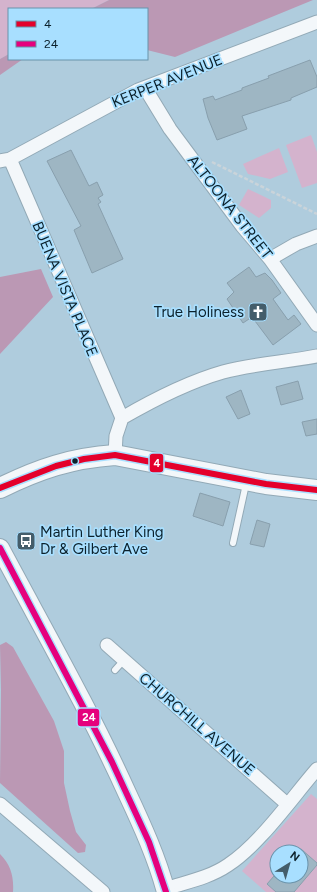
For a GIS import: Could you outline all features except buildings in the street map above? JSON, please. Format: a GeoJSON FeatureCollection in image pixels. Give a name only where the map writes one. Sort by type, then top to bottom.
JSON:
{"type":"FeatureCollection","features":[{"type":"Feature","properties":{"kind":"main road"},"geometry":{"type":"LineString","coordinates":[[0,488],[31,473],[60,463],[96,456],[115,455],[247,480],[317,490]]}},
{"type":"Feature","properties":{"kind":"main road"},"geometry":{"type":"LineString","coordinates":[[0,548],[61,660],[114,764],[140,822],[166,890]]}},
{"type":"Feature","properties":{"kind":"street","name":"KERPER AVENUE"},"geometry":{"type":"LineString","coordinates":[[5,160],[101,108],[145,88],[317,22]]}},
{"type":"Feature","properties":{"kind":"street","name":"ALTOONA STREET"},"geometry":{"type":"LineString","coordinates":[[145,88],[170,129],[242,226],[270,259],[317,325]]}},
{"type":"Feature","properties":{"kind":"street","name":"BUENA VISTA PLACE"},"geometry":{"type":"LineString","coordinates":[[5,160],[122,418]]}},
{"type":"Feature","properties":{"kind":"street"},"geometry":{"type":"LineString","coordinates":[[270,259],[296,244],[317,236]]}},
{"type":"Feature","properties":{"kind":"street"},"geometry":{"type":"LineString","coordinates":[[115,455],[116,436],[122,418],[203,379],[224,372],[317,356]]}},
{"type":"Feature","properties":{"kind":"street","name":"CHURCHILL AVENUE"},"geometry":{"type":"LineString","coordinates":[[107,645],[287,804]]}},
{"type":"Feature","properties":{"kind":"street"},"geometry":{"type":"LineString","coordinates":[[166,890],[210,875],[227,866],[252,844],[317,769]]}},
{"type":"Feature","properties":{"kind":"street"},"geometry":{"type":"LineString","coordinates":[[0,804],[103,892]]}},
{"type":"Feature","properties":{"kind":"lane"},"geometry":{"type":"LineString","coordinates":[[233,542],[247,480]]}},
{"type":"Feature","properties":{"kind":"lane"},"geometry":{"type":"LineString","coordinates":[[115,670],[124,660]]}},
{"type":"Feature","properties":{"kind":"path"},"geometry":{"type":"LineString","coordinates":[[208,160],[317,214]]}},
{"type":"Feature","properties":{"kind":"shaded area"},"geometry":{"type":"Polygon","coordinates":[[[0,0],[109,0],[93,8],[8,8],[8,55],[0,59],[0,0]]]}},
{"type":"Feature","properties":{"kind":"shaded area"},"geometry":{"type":"Polygon","coordinates":[[[109,0],[313,0],[175,57],[148,50],[148,8],[93,8],[109,0]]]}},
{"type":"Feature","properties":{"kind":"shaded area"},"geometry":{"type":"Polygon","coordinates":[[[8,55],[8,60],[22,60],[0,75],[0,59],[8,55]]]}},
{"type":"Feature","properties":{"kind":"shaded area"},"geometry":{"type":"Polygon","coordinates":[[[311,135],[317,152],[317,183],[302,188],[286,145],[311,135]]]}},
{"type":"Feature","properties":{"kind":"shaded area"},"geometry":{"type":"Polygon","coordinates":[[[279,148],[288,172],[270,179],[248,174],[243,164],[279,148]]]}},
{"type":"Feature","properties":{"kind":"shaded area"},"geometry":{"type":"Polygon","coordinates":[[[248,189],[271,200],[271,208],[259,218],[239,205],[248,189]]]}},
{"type":"Feature","properties":{"kind":"shaded area"},"geometry":{"type":"Polygon","coordinates":[[[41,269],[53,297],[0,354],[0,277],[41,269]]]}},
{"type":"Feature","properties":{"kind":"shaded area"},"geometry":{"type":"Polygon","coordinates":[[[6,642],[13,647],[54,721],[64,751],[64,783],[70,811],[76,832],[86,845],[85,852],[78,853],[0,783],[0,645],[6,642]]]}},
{"type":"Feature","properties":{"kind":"shaded area"},"geometry":{"type":"Polygon","coordinates":[[[311,794],[317,799],[317,892],[266,892],[242,871],[311,794]]]}},
{"type":"Feature","properties":{"kind":"shaded area"},"geometry":{"type":"Polygon","coordinates":[[[0,854],[7,862],[11,872],[13,892],[0,892],[0,854]]]}},
{"type":"Feature","properties":{"kind":"transit line","name":"4"},"geometry":{"type":"LineString","coordinates":[[0,488],[56,466],[84,459],[115,455],[266,484],[317,490]]}},
{"type":"Feature","properties":{"kind":"transit line","name":"24"},"geometry":{"type":"LineString","coordinates":[[0,548],[112,762],[149,842],[166,892]]}},
{"type":"Feature","properties":{"kind":"place","name":"True Holiness"},"geometry":{"type":"Point","coordinates":[258,312]}},
{"type":"Feature","properties":{"kind":"place","name":"Martin Luther King Dr & Gilbert Ave"},"geometry":{"type":"Point","coordinates":[26,541]}}]}
